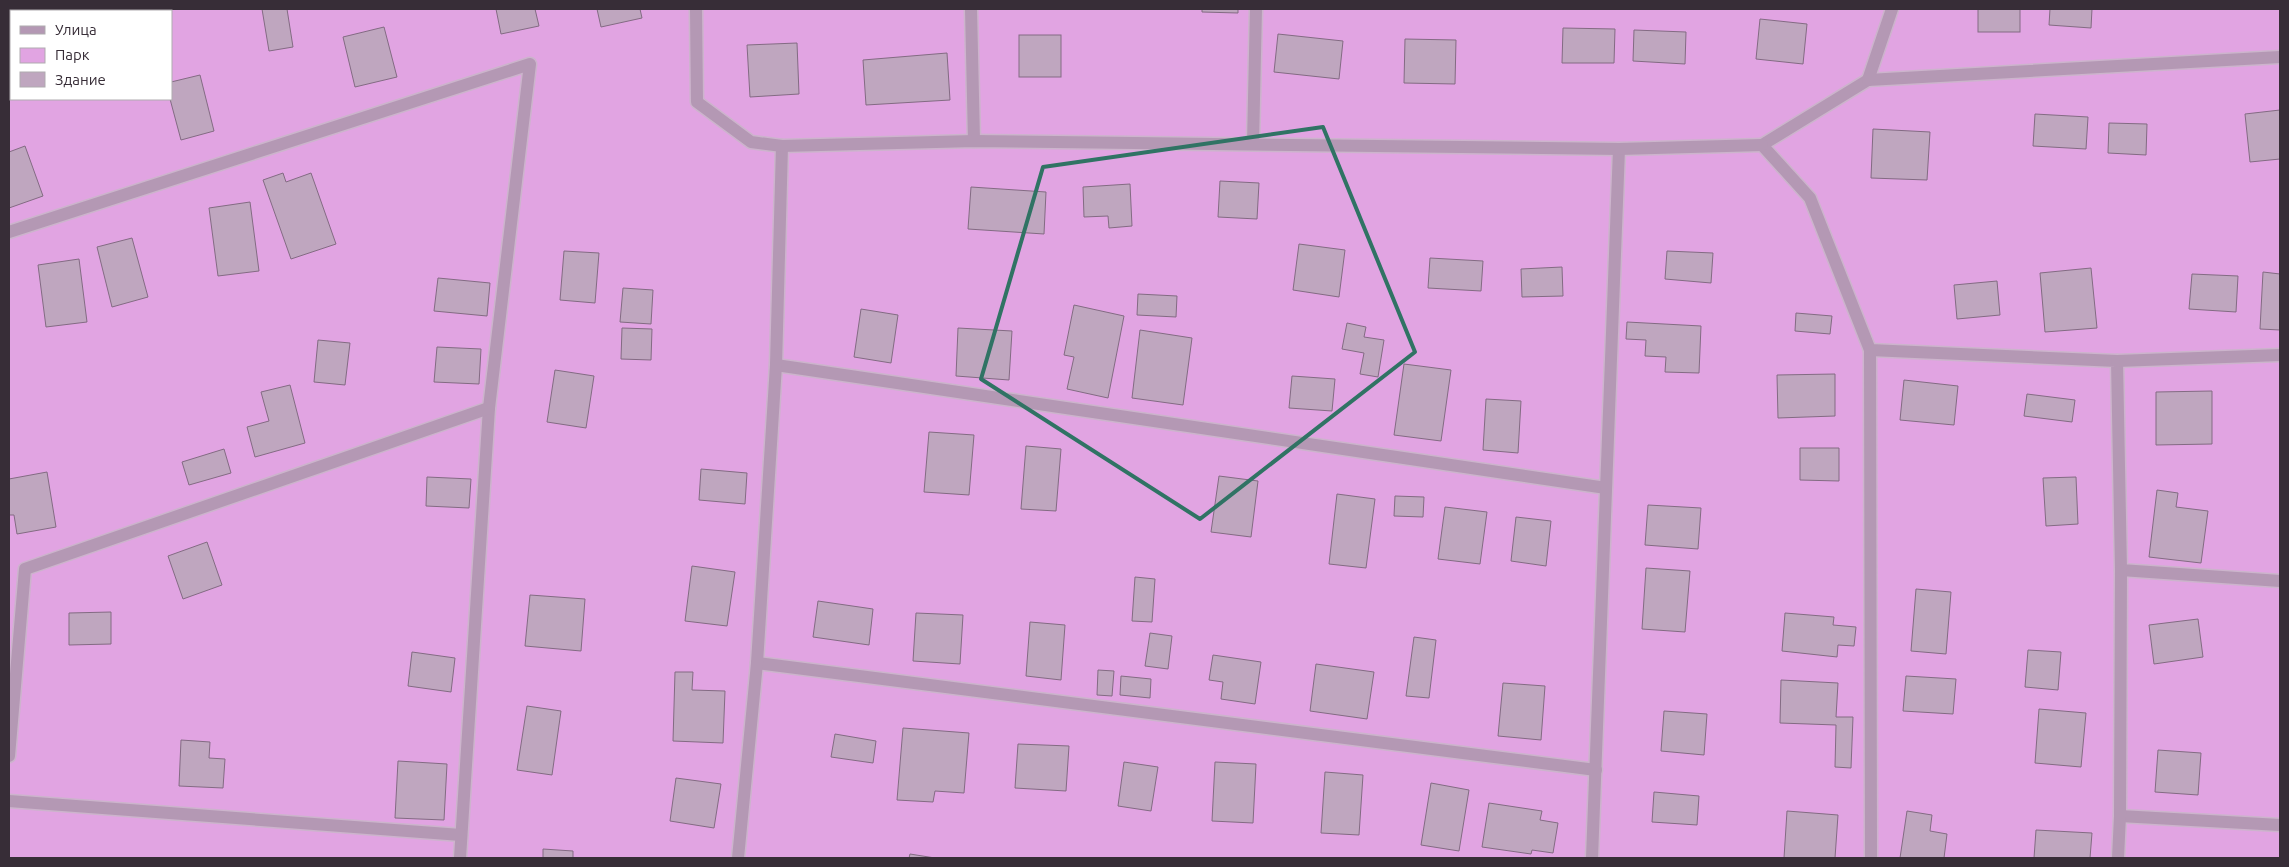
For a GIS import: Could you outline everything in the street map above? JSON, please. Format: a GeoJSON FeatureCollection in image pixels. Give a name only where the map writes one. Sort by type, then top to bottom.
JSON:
{"type":"FeatureCollection","features":[{"type":"Feature","properties":{"kind":"street"},"geometry":{"type":"LineString","coordinates":[[696,9],[697,102],[751,142],[782,146],[974,141],[1619,149],[1762,145],[1868,80],[2280,57]]}},
{"type":"Feature","properties":{"kind":"street"},"geometry":{"type":"LineString","coordinates":[[971,9],[974,141]]}},
{"type":"Feature","properties":{"kind":"street"},"geometry":{"type":"LineString","coordinates":[[1253,143],[1256,9]]}},
{"type":"Feature","properties":{"kind":"street"},"geometry":{"type":"LineString","coordinates":[[1868,80],[1892,9]]}},
{"type":"Feature","properties":{"kind":"street"},"geometry":{"type":"LineString","coordinates":[[9,232],[530,64],[489,408],[460,858]]}},
{"type":"Feature","properties":{"kind":"street"},"geometry":{"type":"LineString","coordinates":[[1762,145],[1810,198],[1870,350],[1871,858]]}},
{"type":"Feature","properties":{"kind":"street"},"geometry":{"type":"LineString","coordinates":[[738,858],[757,663],[776,365],[782,146]]}},
{"type":"Feature","properties":{"kind":"street"},"geometry":{"type":"LineString","coordinates":[[1592,858],[1619,149]]}},
{"type":"Feature","properties":{"kind":"street"},"geometry":{"type":"LineString","coordinates":[[1870,350],[2117,361],[2280,355]]}},
{"type":"Feature","properties":{"kind":"street"},"geometry":{"type":"LineString","coordinates":[[2117,361],[2121,570],[2120,816],[2118,858]]}},
{"type":"Feature","properties":{"kind":"street"},"geometry":{"type":"LineString","coordinates":[[776,365],[1606,488]]}},
{"type":"Feature","properties":{"kind":"street"},"geometry":{"type":"LineString","coordinates":[[9,756],[25,569],[489,408]]}},
{"type":"Feature","properties":{"kind":"street"},"geometry":{"type":"LineString","coordinates":[[2121,570],[2280,581]]}},
{"type":"Feature","properties":{"kind":"street"},"geometry":{"type":"LineString","coordinates":[[757,663],[1596,770]]}},
{"type":"Feature","properties":{"kind":"street"},"geometry":{"type":"LineString","coordinates":[[9,801],[461,835]]}},
{"type":"Feature","properties":{"kind":"street"},"geometry":{"type":"LineString","coordinates":[[2120,816],[2280,825]]}},
{"type":"Feature","properties":{"kind":"highlighted area"},"geometry":{"type":"Polygon","coordinates":[[[1323,127],[1415,352],[1200,519],[981,379],[1043,167],[1323,127]]]}},
{"type":"Feature","properties":{"kind":"green space"},"geometry":{"type":"Polygon","coordinates":[[[9,9],[2280,9],[2280,858],[9,858],[9,9]]]}},
{"type":"Feature","properties":{"kind":"building"},"geometry":{"type":"Polygon","coordinates":[[[262,9],[287,9],[293,47],[269,51],[262,9]]]}},
{"type":"Feature","properties":{"kind":"building"},"geometry":{"type":"Polygon","coordinates":[[[496,9],[535,9],[539,26],[501,34],[496,9]]]}},
{"type":"Feature","properties":{"kind":"building"},"geometry":{"type":"Polygon","coordinates":[[[597,9],[640,9],[642,18],[601,27],[597,9]]]}},
{"type":"Feature","properties":{"kind":"building"},"geometry":{"type":"Polygon","coordinates":[[[1202,9],[1238,9],[1238,13],[1202,12],[1202,9]]]}},
{"type":"Feature","properties":{"kind":"building"},"geometry":{"type":"Polygon","coordinates":[[[1978,9],[2020,9],[2020,32],[1978,32],[1978,9]]]}},
{"type":"Feature","properties":{"kind":"building"},"geometry":{"type":"Polygon","coordinates":[[[2050,9],[2092,9],[2091,28],[2049,25],[2050,9]]]}},
{"type":"Feature","properties":{"kind":"building"},"geometry":{"type":"Polygon","coordinates":[[[1760,19],[1807,24],[1803,64],[1756,59],[1760,19]]]}},
{"type":"Feature","properties":{"kind":"building"},"geometry":{"type":"Polygon","coordinates":[[[384,27],[397,77],[355,87],[343,37],[384,27]]]}},
{"type":"Feature","properties":{"kind":"building"},"geometry":{"type":"Polygon","coordinates":[[[1563,28],[1615,29],[1614,63],[1562,63],[1563,28]]]}},
{"type":"Feature","properties":{"kind":"building"},"geometry":{"type":"Polygon","coordinates":[[[1634,30],[1686,32],[1685,64],[1633,61],[1634,30]]]}},
{"type":"Feature","properties":{"kind":"building"},"geometry":{"type":"Polygon","coordinates":[[[1278,34],[1343,41],[1339,79],[1274,72],[1278,34]]]}},
{"type":"Feature","properties":{"kind":"building"},"geometry":{"type":"Polygon","coordinates":[[[1019,35],[1061,35],[1061,77],[1019,77],[1019,35]]]}},
{"type":"Feature","properties":{"kind":"building"},"geometry":{"type":"Polygon","coordinates":[[[1405,39],[1456,40],[1455,84],[1404,83],[1405,39]]]}},
{"type":"Feature","properties":{"kind":"building"},"geometry":{"type":"Polygon","coordinates":[[[797,43],[799,94],[750,97],[747,45],[797,43]]]}},
{"type":"Feature","properties":{"kind":"building"},"geometry":{"type":"Polygon","coordinates":[[[947,53],[950,100],[866,105],[863,60],[947,53]]]}},
{"type":"Feature","properties":{"kind":"building"},"geometry":{"type":"Polygon","coordinates":[[[200,75],[214,131],[181,140],[170,100],[172,100],[172,82],[200,75]]]}},
{"type":"Feature","properties":{"kind":"building"},"geometry":{"type":"Polygon","coordinates":[[[2280,110],[2280,159],[2250,162],[2245,114],[2280,110]]]}},
{"type":"Feature","properties":{"kind":"building"},"geometry":{"type":"Polygon","coordinates":[[[2035,114],[2088,117],[2086,149],[2033,146],[2035,114]]]}},
{"type":"Feature","properties":{"kind":"building"},"geometry":{"type":"Polygon","coordinates":[[[2109,123],[2147,124],[2146,155],[2108,153],[2109,123]]]}},
{"type":"Feature","properties":{"kind":"building"},"geometry":{"type":"Polygon","coordinates":[[[1873,129],[1930,132],[1927,180],[1871,178],[1873,129]]]}},
{"type":"Feature","properties":{"kind":"building"},"geometry":{"type":"Polygon","coordinates":[[[25,146],[43,196],[9,208],[9,152],[25,146]]]}},
{"type":"Feature","properties":{"kind":"building"},"geometry":{"type":"Polygon","coordinates":[[[283,173],[286,182],[311,173],[336,244],[291,259],[263,180],[283,173]]]}},
{"type":"Feature","properties":{"kind":"building"},"geometry":{"type":"Polygon","coordinates":[[[1220,181],[1259,183],[1257,219],[1218,217],[1220,181]]]}},
{"type":"Feature","properties":{"kind":"building"},"geometry":{"type":"Polygon","coordinates":[[[1130,184],[1132,226],[1109,228],[1108,216],[1084,217],[1083,187],[1130,184]]]}},
{"type":"Feature","properties":{"kind":"building"},"geometry":{"type":"Polygon","coordinates":[[[971,187],[1046,192],[1044,234],[968,229],[971,187]]]}},
{"type":"Feature","properties":{"kind":"building"},"geometry":{"type":"Polygon","coordinates":[[[250,202],[259,271],[218,276],[209,208],[250,202]]]}},
{"type":"Feature","properties":{"kind":"building"},"geometry":{"type":"Polygon","coordinates":[[[132,238],[148,297],[112,307],[97,247],[132,238]]]}},
{"type":"Feature","properties":{"kind":"building"},"geometry":{"type":"Polygon","coordinates":[[[1299,244],[1345,250],[1339,297],[1293,290],[1299,244]]]}},
{"type":"Feature","properties":{"kind":"building"},"geometry":{"type":"Polygon","coordinates":[[[564,251],[599,253],[595,303],[560,300],[564,251]]]}},
{"type":"Feature","properties":{"kind":"building"},"geometry":{"type":"Polygon","coordinates":[[[1667,251],[1713,253],[1711,283],[1665,279],[1667,251]]]}},
{"type":"Feature","properties":{"kind":"building"},"geometry":{"type":"Polygon","coordinates":[[[1430,258],[1483,261],[1481,291],[1428,288],[1430,258]]]}},
{"type":"Feature","properties":{"kind":"building"},"geometry":{"type":"Polygon","coordinates":[[[79,259],[87,322],[46,327],[38,265],[79,259]]]}},
{"type":"Feature","properties":{"kind":"building"},"geometry":{"type":"Polygon","coordinates":[[[1562,267],[1563,296],[1522,297],[1521,269],[1562,267]]]}},
{"type":"Feature","properties":{"kind":"building"},"geometry":{"type":"Polygon","coordinates":[[[2091,268],[2097,328],[2045,332],[2040,273],[2091,268]]]}},
{"type":"Feature","properties":{"kind":"building"},"geometry":{"type":"Polygon","coordinates":[[[2263,272],[2280,274],[2280,330],[2260,329],[2263,272]]]}},
{"type":"Feature","properties":{"kind":"building"},"geometry":{"type":"Polygon","coordinates":[[[2192,274],[2238,276],[2236,312],[2189,309],[2192,274]]]}},
{"type":"Feature","properties":{"kind":"building"},"geometry":{"type":"Polygon","coordinates":[[[438,278],[490,283],[487,316],[434,311],[438,278]]]}},
{"type":"Feature","properties":{"kind":"building"},"geometry":{"type":"Polygon","coordinates":[[[1997,281],[2000,315],[1957,319],[1954,285],[1997,281]]]}},
{"type":"Feature","properties":{"kind":"building"},"geometry":{"type":"Polygon","coordinates":[[[623,288],[653,290],[651,324],[620,322],[623,288]]]}},
{"type":"Feature","properties":{"kind":"building"},"geometry":{"type":"Polygon","coordinates":[[[1138,294],[1177,296],[1176,317],[1137,315],[1138,294]]]}},
{"type":"Feature","properties":{"kind":"building"},"geometry":{"type":"Polygon","coordinates":[[[1074,305],[1124,316],[1108,398],[1067,389],[1074,357],[1064,355],[1074,305]]]}},
{"type":"Feature","properties":{"kind":"building"},"geometry":{"type":"Polygon","coordinates":[[[861,309],[898,315],[891,363],[854,357],[861,309]]]}},
{"type":"Feature","properties":{"kind":"building"},"geometry":{"type":"Polygon","coordinates":[[[1796,313],[1832,316],[1830,334],[1795,331],[1796,313]]]}},
{"type":"Feature","properties":{"kind":"building"},"geometry":{"type":"Polygon","coordinates":[[[1627,322],[1701,326],[1699,373],[1665,372],[1666,357],[1645,356],[1646,340],[1626,339],[1627,322]]]}},
{"type":"Feature","properties":{"kind":"building"},"geometry":{"type":"Polygon","coordinates":[[[1347,323],[1366,327],[1364,337],[1384,340],[1378,377],[1360,374],[1364,353],[1342,349],[1347,323]]]}},
{"type":"Feature","properties":{"kind":"building"},"geometry":{"type":"Polygon","coordinates":[[[622,328],[652,329],[651,360],[621,359],[622,328]]]}},
{"type":"Feature","properties":{"kind":"building"},"geometry":{"type":"Polygon","coordinates":[[[958,328],[1012,331],[1009,380],[956,376],[958,328]]]}},
{"type":"Feature","properties":{"kind":"building"},"geometry":{"type":"Polygon","coordinates":[[[1140,330],[1192,338],[1183,405],[1132,398],[1140,330]]]}},
{"type":"Feature","properties":{"kind":"building"},"geometry":{"type":"Polygon","coordinates":[[[318,340],[350,343],[345,385],[314,382],[318,340]]]}},
{"type":"Feature","properties":{"kind":"building"},"geometry":{"type":"Polygon","coordinates":[[[437,347],[481,349],[479,384],[434,382],[437,347]]]}},
{"type":"Feature","properties":{"kind":"building"},"geometry":{"type":"Polygon","coordinates":[[[1404,364],[1451,370],[1441,441],[1394,435],[1404,364]]]}},
{"type":"Feature","properties":{"kind":"building"},"geometry":{"type":"Polygon","coordinates":[[[555,370],[594,376],[586,428],[547,422],[555,370]]]}},
{"type":"Feature","properties":{"kind":"building"},"geometry":{"type":"Polygon","coordinates":[[[1835,374],[1835,416],[1778,418],[1777,375],[1835,374]]]}},
{"type":"Feature","properties":{"kind":"building"},"geometry":{"type":"Polygon","coordinates":[[[1292,376],[1335,379],[1332,411],[1289,408],[1292,376]]]}},
{"type":"Feature","properties":{"kind":"building"},"geometry":{"type":"Polygon","coordinates":[[[1904,380],[1958,386],[1954,425],[1900,420],[1904,380]]]}},
{"type":"Feature","properties":{"kind":"building"},"geometry":{"type":"Polygon","coordinates":[[[290,385],[305,443],[255,457],[247,427],[269,421],[261,392],[290,385]]]}},
{"type":"Feature","properties":{"kind":"building"},"geometry":{"type":"Polygon","coordinates":[[[2212,391],[2212,444],[2156,445],[2156,392],[2212,391]]]}},
{"type":"Feature","properties":{"kind":"building"},"geometry":{"type":"Polygon","coordinates":[[[2027,394],[2075,400],[2072,422],[2024,416],[2027,394]]]}},
{"type":"Feature","properties":{"kind":"building"},"geometry":{"type":"Polygon","coordinates":[[[1486,399],[1521,401],[1518,453],[1483,450],[1486,399]]]}},
{"type":"Feature","properties":{"kind":"building"},"geometry":{"type":"Polygon","coordinates":[[[929,432],[974,435],[969,495],[924,492],[929,432]]]}},
{"type":"Feature","properties":{"kind":"building"},"geometry":{"type":"Polygon","coordinates":[[[1026,446],[1061,449],[1056,511],[1021,509],[1026,446]]]}},
{"type":"Feature","properties":{"kind":"building"},"geometry":{"type":"Polygon","coordinates":[[[1800,448],[1839,448],[1839,481],[1800,480],[1800,448]]]}},
{"type":"Feature","properties":{"kind":"building"},"geometry":{"type":"Polygon","coordinates":[[[224,449],[231,473],[189,485],[182,462],[224,449]]]}},
{"type":"Feature","properties":{"kind":"building"},"geometry":{"type":"Polygon","coordinates":[[[701,469],[747,473],[745,504],[699,500],[701,469]]]}},
{"type":"Feature","properties":{"kind":"building"},"geometry":{"type":"Polygon","coordinates":[[[47,472],[56,527],[17,534],[14,515],[9,515],[9,479],[47,472]]]}},
{"type":"Feature","properties":{"kind":"building"},"geometry":{"type":"Polygon","coordinates":[[[1219,476],[1258,481],[1251,537],[1211,532],[1219,476]]]}},
{"type":"Feature","properties":{"kind":"building"},"geometry":{"type":"Polygon","coordinates":[[[427,477],[471,479],[469,508],[426,506],[427,477]]]}},
{"type":"Feature","properties":{"kind":"building"},"geometry":{"type":"Polygon","coordinates":[[[2076,477],[2078,524],[2046,526],[2043,478],[2076,477]]]}},
{"type":"Feature","properties":{"kind":"building"},"geometry":{"type":"Polygon","coordinates":[[[2157,490],[2178,493],[2176,507],[2208,511],[2201,563],[2149,557],[2157,490]]]}},
{"type":"Feature","properties":{"kind":"building"},"geometry":{"type":"Polygon","coordinates":[[[1337,494],[1375,499],[1366,568],[1329,564],[1337,494]]]}},
{"type":"Feature","properties":{"kind":"building"},"geometry":{"type":"Polygon","coordinates":[[[1395,496],[1424,497],[1423,517],[1394,516],[1395,496]]]}},
{"type":"Feature","properties":{"kind":"building"},"geometry":{"type":"Polygon","coordinates":[[[1648,505],[1701,508],[1698,549],[1645,545],[1648,505]]]}},
{"type":"Feature","properties":{"kind":"building"},"geometry":{"type":"Polygon","coordinates":[[[1445,507],[1487,512],[1480,564],[1438,559],[1445,507]]]}},
{"type":"Feature","properties":{"kind":"building"},"geometry":{"type":"Polygon","coordinates":[[[1516,517],[1551,521],[1546,566],[1511,561],[1516,517]]]}},
{"type":"Feature","properties":{"kind":"building"},"geometry":{"type":"Polygon","coordinates":[[[207,542],[222,585],[183,599],[168,556],[207,542]]]}},
{"type":"Feature","properties":{"kind":"building"},"geometry":{"type":"Polygon","coordinates":[[[692,566],[735,572],[727,626],[685,621],[692,566]]]}},
{"type":"Feature","properties":{"kind":"building"},"geometry":{"type":"Polygon","coordinates":[[[1646,568],[1690,571],[1685,632],[1642,629],[1646,568]]]}},
{"type":"Feature","properties":{"kind":"building"},"geometry":{"type":"Polygon","coordinates":[[[1135,577],[1155,579],[1152,622],[1132,621],[1135,577]]]}},
{"type":"Feature","properties":{"kind":"building"},"geometry":{"type":"Polygon","coordinates":[[[1916,589],[1951,592],[1946,654],[1911,651],[1916,589]]]}},
{"type":"Feature","properties":{"kind":"building"},"geometry":{"type":"Polygon","coordinates":[[[530,595],[585,599],[581,651],[525,646],[530,595]]]}},
{"type":"Feature","properties":{"kind":"building"},"geometry":{"type":"Polygon","coordinates":[[[818,601],[873,609],[869,645],[813,637],[818,601]]]}},
{"type":"Feature","properties":{"kind":"building"},"geometry":{"type":"Polygon","coordinates":[[[111,612],[111,644],[69,645],[69,613],[111,612]]]}},
{"type":"Feature","properties":{"kind":"building"},"geometry":{"type":"Polygon","coordinates":[[[916,613],[963,615],[960,664],[913,661],[916,613]]]}},
{"type":"Feature","properties":{"kind":"building"},"geometry":{"type":"Polygon","coordinates":[[[1785,613],[1834,617],[1833,625],[1856,627],[1854,646],[1838,645],[1837,657],[1782,651],[1785,613]]]}},
{"type":"Feature","properties":{"kind":"building"},"geometry":{"type":"Polygon","coordinates":[[[2198,619],[2203,657],[2154,664],[2149,625],[2198,619]]]}},
{"type":"Feature","properties":{"kind":"building"},"geometry":{"type":"Polygon","coordinates":[[[1030,622],[1065,625],[1061,680],[1026,676],[1030,622]]]}},
{"type":"Feature","properties":{"kind":"building"},"geometry":{"type":"Polygon","coordinates":[[[1150,633],[1172,636],[1168,669],[1145,666],[1150,633]]]}},
{"type":"Feature","properties":{"kind":"building"},"geometry":{"type":"Polygon","coordinates":[[[1414,637],[1436,640],[1429,698],[1406,696],[1414,637]]]}},
{"type":"Feature","properties":{"kind":"building"},"geometry":{"type":"Polygon","coordinates":[[[2028,650],[2061,652],[2058,690],[2025,687],[2028,650]]]}},
{"type":"Feature","properties":{"kind":"building"},"geometry":{"type":"Polygon","coordinates":[[[412,652],[455,658],[451,692],[408,686],[412,652]]]}},
{"type":"Feature","properties":{"kind":"building"},"geometry":{"type":"Polygon","coordinates":[[[1213,655],[1261,662],[1255,704],[1221,699],[1223,682],[1209,680],[1213,655]]]}},
{"type":"Feature","properties":{"kind":"building"},"geometry":{"type":"Polygon","coordinates":[[[1316,664],[1374,672],[1367,719],[1310,711],[1316,664]]]}},
{"type":"Feature","properties":{"kind":"building"},"geometry":{"type":"Polygon","coordinates":[[[1098,670],[1114,671],[1112,696],[1097,695],[1098,670]]]}},
{"type":"Feature","properties":{"kind":"building"},"geometry":{"type":"Polygon","coordinates":[[[675,672],[693,672],[692,690],[725,691],[723,743],[673,741],[675,672]]]}},
{"type":"Feature","properties":{"kind":"building"},"geometry":{"type":"Polygon","coordinates":[[[1121,676],[1151,679],[1150,698],[1120,695],[1121,676]]]}},
{"type":"Feature","properties":{"kind":"building"},"geometry":{"type":"Polygon","coordinates":[[[1906,676],[1956,679],[1953,714],[1903,711],[1906,676]]]}},
{"type":"Feature","properties":{"kind":"building"},"geometry":{"type":"Polygon","coordinates":[[[1781,680],[1838,683],[1836,717],[1853,717],[1851,768],[1835,767],[1836,725],[1780,723],[1781,680]]]}},
{"type":"Feature","properties":{"kind":"building"},"geometry":{"type":"Polygon","coordinates":[[[1503,683],[1545,686],[1541,740],[1498,736],[1503,683]]]}},
{"type":"Feature","properties":{"kind":"building"},"geometry":{"type":"Polygon","coordinates":[[[527,706],[561,711],[552,775],[517,770],[527,706]]]}},
{"type":"Feature","properties":{"kind":"building"},"geometry":{"type":"Polygon","coordinates":[[[2039,709],[2086,713],[2081,767],[2035,763],[2039,709]]]}},
{"type":"Feature","properties":{"kind":"building"},"geometry":{"type":"Polygon","coordinates":[[[1664,711],[1707,714],[1704,755],[1661,751],[1664,711]]]}},
{"type":"Feature","properties":{"kind":"building"},"geometry":{"type":"Polygon","coordinates":[[[903,728],[969,733],[964,793],[935,791],[933,802],[897,800],[903,728]]]}},
{"type":"Feature","properties":{"kind":"building"},"geometry":{"type":"Polygon","coordinates":[[[835,734],[876,741],[873,763],[831,757],[835,734]]]}},
{"type":"Feature","properties":{"kind":"building"},"geometry":{"type":"Polygon","coordinates":[[[181,740],[210,742],[209,758],[225,759],[223,788],[179,786],[181,740]]]}},
{"type":"Feature","properties":{"kind":"building"},"geometry":{"type":"Polygon","coordinates":[[[1018,744],[1069,746],[1066,791],[1015,788],[1018,744]]]}},
{"type":"Feature","properties":{"kind":"building"},"geometry":{"type":"Polygon","coordinates":[[[2158,750],[2201,753],[2198,795],[2155,792],[2158,750]]]}},
{"type":"Feature","properties":{"kind":"building"},"geometry":{"type":"Polygon","coordinates":[[[398,761],[447,764],[444,820],[395,818],[398,761]]]}},
{"type":"Feature","properties":{"kind":"building"},"geometry":{"type":"Polygon","coordinates":[[[1124,762],[1158,767],[1151,811],[1118,806],[1124,762]]]}},
{"type":"Feature","properties":{"kind":"building"},"geometry":{"type":"Polygon","coordinates":[[[1215,762],[1256,764],[1253,823],[1212,821],[1215,762]]]}},
{"type":"Feature","properties":{"kind":"building"},"geometry":{"type":"Polygon","coordinates":[[[1325,772],[1363,775],[1359,835],[1321,833],[1325,772]]]}},
{"type":"Feature","properties":{"kind":"building"},"geometry":{"type":"Polygon","coordinates":[[[676,778],[721,784],[714,828],[670,821],[676,778]]]}},
{"type":"Feature","properties":{"kind":"building"},"geometry":{"type":"Polygon","coordinates":[[[1431,783],[1469,790],[1459,851],[1421,845],[1431,783]]]}},
{"type":"Feature","properties":{"kind":"building"},"geometry":{"type":"Polygon","coordinates":[[[1654,792],[1699,796],[1697,825],[1652,822],[1654,792]]]}},
{"type":"Feature","properties":{"kind":"building"},"geometry":{"type":"Polygon","coordinates":[[[1489,803],[1542,811],[1540,820],[1558,823],[1553,853],[1532,850],[1531,854],[1482,847],[1489,803]]]}},
{"type":"Feature","properties":{"kind":"building"},"geometry":{"type":"Polygon","coordinates":[[[1787,811],[1838,815],[1835,858],[1784,858],[1787,811]]]}},
{"type":"Feature","properties":{"kind":"building"},"geometry":{"type":"Polygon","coordinates":[[[1907,811],[1932,815],[1930,831],[1947,834],[1944,858],[1900,858],[1907,811]]]}},
{"type":"Feature","properties":{"kind":"building"},"geometry":{"type":"Polygon","coordinates":[[[2036,830],[2092,833],[2090,858],[2034,858],[2036,830]]]}},
{"type":"Feature","properties":{"kind":"building"},"geometry":{"type":"Polygon","coordinates":[[[543,849],[573,851],[573,858],[543,858],[543,849]]]}},
{"type":"Feature","properties":{"kind":"building"},"geometry":{"type":"Polygon","coordinates":[[[910,854],[935,858],[909,858],[910,854]]]}}]}
